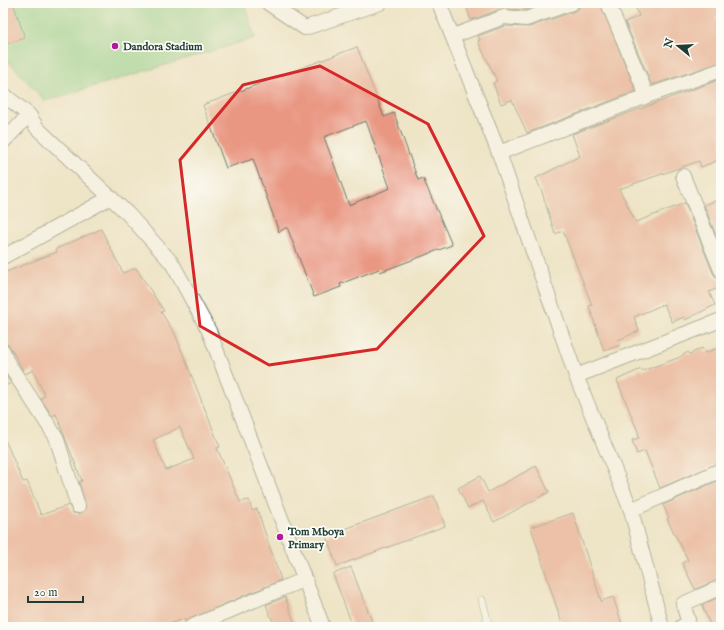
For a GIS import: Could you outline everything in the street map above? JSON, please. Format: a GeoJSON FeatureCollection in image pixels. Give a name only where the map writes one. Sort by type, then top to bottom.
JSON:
{"type":"FeatureCollection","features":[{"type":"Feature","properties":{"kind":"street"},"geometry":{"type":"LineString","coordinates":[[268,3],[305,28],[380,3]]}},
{"type":"Feature","properties":{"kind":"street"},"geometry":{"type":"LineString","coordinates":[[440,3],[499,154],[576,376],[631,510],[662,627]]}},
{"type":"Feature","properties":{"kind":"street"},"geometry":{"type":"LineString","coordinates":[[453,36],[504,17],[526,19],[572,3]]}},
{"type":"Feature","properties":{"kind":"street"},"geometry":{"type":"LineString","coordinates":[[608,3],[647,96]]}},
{"type":"Feature","properties":{"kind":"street"},"geometry":{"type":"LineString","coordinates":[[499,154],[647,96],[721,70]]}},
{"type":"Feature","properties":{"kind":"street"},"geometry":{"type":"LineString","coordinates":[[3,94],[29,115],[37,128],[111,197],[172,263],[209,331],[323,627]]}},
{"type":"Feature","properties":{"kind":"street"},"geometry":{"type":"LineString","coordinates":[[3,142],[29,115]]}},
{"type":"Feature","properties":{"kind":"street"},"geometry":{"type":"LineString","coordinates":[[683,176],[721,270]]}},
{"type":"Feature","properties":{"kind":"street"},"geometry":{"type":"LineString","coordinates":[[3,257],[111,197]]}},
{"type":"Feature","properties":{"kind":"street"},"geometry":{"type":"LineString","coordinates":[[576,376],[721,320]]}},
{"type":"Feature","properties":{"kind":"street"},"geometry":{"type":"LineString","coordinates":[[4,358],[56,437],[78,506]]}},
{"type":"Feature","properties":{"kind":"street"},"geometry":{"type":"LineString","coordinates":[[631,510],[721,470]]}},
{"type":"Feature","properties":{"kind":"street"},"geometry":{"type":"LineString","coordinates":[[191,627],[305,579]]}},
{"type":"Feature","properties":{"kind":"street"},"geometry":{"type":"LineString","coordinates":[[681,627],[687,624],[688,620],[683,604],[721,587]]}},
{"type":"Feature","properties":{"kind":"lane"},"geometry":{"type":"LineString","coordinates":[[482,600],[489,627]]}},
{"type":"Feature","properties":{"kind":"highlighted area"},"geometry":{"type":"Polygon","coordinates":[[[320,66],[428,124],[484,236],[377,349],[269,365],[200,326],[180,160],[243,85],[320,66]]]}},
{"type":"Feature","properties":{"kind":"green space","name":"Dandora Stadium"},"geometry":{"type":"Polygon","coordinates":[[[3,3],[244,3],[255,38],[45,101],[3,55],[3,3]]]}},
{"type":"Feature","properties":{"kind":"building"},"geometry":{"type":"Polygon","coordinates":[[[3,3],[13,3],[25,38],[3,45],[3,3]]]}},
{"type":"Feature","properties":{"kind":"building"},"geometry":{"type":"Polygon","coordinates":[[[465,3],[546,3],[525,10],[501,9],[471,20],[465,3]]]}},
{"type":"Feature","properties":{"kind":"building"},"geometry":{"type":"Polygon","coordinates":[[[580,3],[600,3],[636,91],[527,133],[512,100],[501,104],[493,83],[497,81],[478,41],[480,40],[478,36],[505,26],[529,27],[575,11],[579,8],[580,3]]]}},
{"type":"Feature","properties":{"kind":"building"},"geometry":{"type":"Polygon","coordinates":[[[634,3],[721,3],[721,15],[716,17],[721,31],[721,62],[652,85],[625,22],[639,16],[634,3]]]}},
{"type":"Feature","properties":{"kind":"building"},"geometry":{"type":"Polygon","coordinates":[[[357,47],[384,117],[394,113],[418,180],[423,178],[452,245],[380,272],[379,269],[340,284],[341,287],[314,297],[287,227],[279,232],[253,159],[226,168],[203,105],[357,47]],[[366,121],[324,137],[349,205],[390,188],[366,121]]]}},
{"type":"Feature","properties":{"kind":"building"},"geometry":{"type":"Polygon","coordinates":[[[721,79],[721,159],[701,167],[699,161],[619,189],[636,222],[685,203],[713,273],[716,277],[721,278],[721,287],[709,292],[715,305],[685,320],[684,317],[672,322],[664,304],[634,317],[639,331],[618,340],[620,345],[604,351],[589,306],[592,305],[563,231],[555,234],[536,178],[580,156],[572,134],[721,79]]]}},
{"type":"Feature","properties":{"kind":"building"},"geometry":{"type":"Polygon","coordinates":[[[721,199],[721,243],[719,243],[704,205],[721,199]]]}},
{"type":"Feature","properties":{"kind":"building"},"geometry":{"type":"Polygon","coordinates":[[[101,229],[123,273],[136,268],[164,311],[161,312],[175,334],[220,447],[217,448],[240,502],[249,500],[252,511],[257,509],[281,580],[185,621],[184,619],[160,627],[3,627],[3,435],[23,482],[27,481],[41,515],[69,505],[73,513],[80,514],[86,507],[79,482],[82,481],[56,414],[52,416],[43,402],[41,398],[45,396],[33,370],[25,374],[9,345],[3,343],[3,273],[57,252],[56,249],[101,229]],[[180,427],[153,440],[166,470],[194,459],[180,427]]]}},
{"type":"Feature","properties":{"kind":"building"},"geometry":{"type":"Polygon","coordinates":[[[721,347],[721,462],[660,488],[645,451],[637,454],[632,440],[639,438],[638,432],[617,380],[641,369],[642,371],[678,358],[688,352],[690,354],[702,348],[705,353],[721,347]]]}},
{"type":"Feature","properties":{"kind":"building"},"geometry":{"type":"Polygon","coordinates":[[[3,371],[11,383],[3,387],[3,371]]]}},
{"type":"Feature","properties":{"kind":"building"},"geometry":{"type":"Polygon","coordinates":[[[536,466],[549,492],[494,522],[483,501],[468,508],[458,488],[480,476],[488,492],[536,466]]]}},
{"type":"Feature","properties":{"kind":"building"},"geometry":{"type":"Polygon","coordinates":[[[721,479],[721,579],[695,589],[682,563],[688,560],[667,519],[669,518],[663,505],[721,479]]]}},
{"type":"Feature","properties":{"kind":"building"},"geometry":{"type":"Polygon","coordinates":[[[434,496],[445,526],[337,566],[326,536],[434,496]]]}},
{"type":"Feature","properties":{"kind":"building"},"geometry":{"type":"Polygon","coordinates":[[[573,513],[601,601],[613,597],[623,627],[563,627],[531,527],[573,513]]]}},
{"type":"Feature","properties":{"kind":"building"},"geometry":{"type":"Polygon","coordinates":[[[351,567],[374,627],[353,627],[333,574],[351,567]]]}},
{"type":"Feature","properties":{"kind":"building"},"geometry":{"type":"Polygon","coordinates":[[[721,596],[721,627],[711,627],[702,605],[721,596]]]}},
{"type":"Feature","properties":{"kind":"building"},"geometry":{"type":"Polygon","coordinates":[[[285,597],[296,627],[275,627],[266,605],[285,597]]]}},
{"type":"Feature","properties":{"kind":"place","name":"Dandora Stadium"},"geometry":{"type":"Point","coordinates":[115,46]}},
{"type":"Feature","properties":{"kind":"place","name":"Tom Mboya Primary"},"geometry":{"type":"Point","coordinates":[280,537]}}]}
